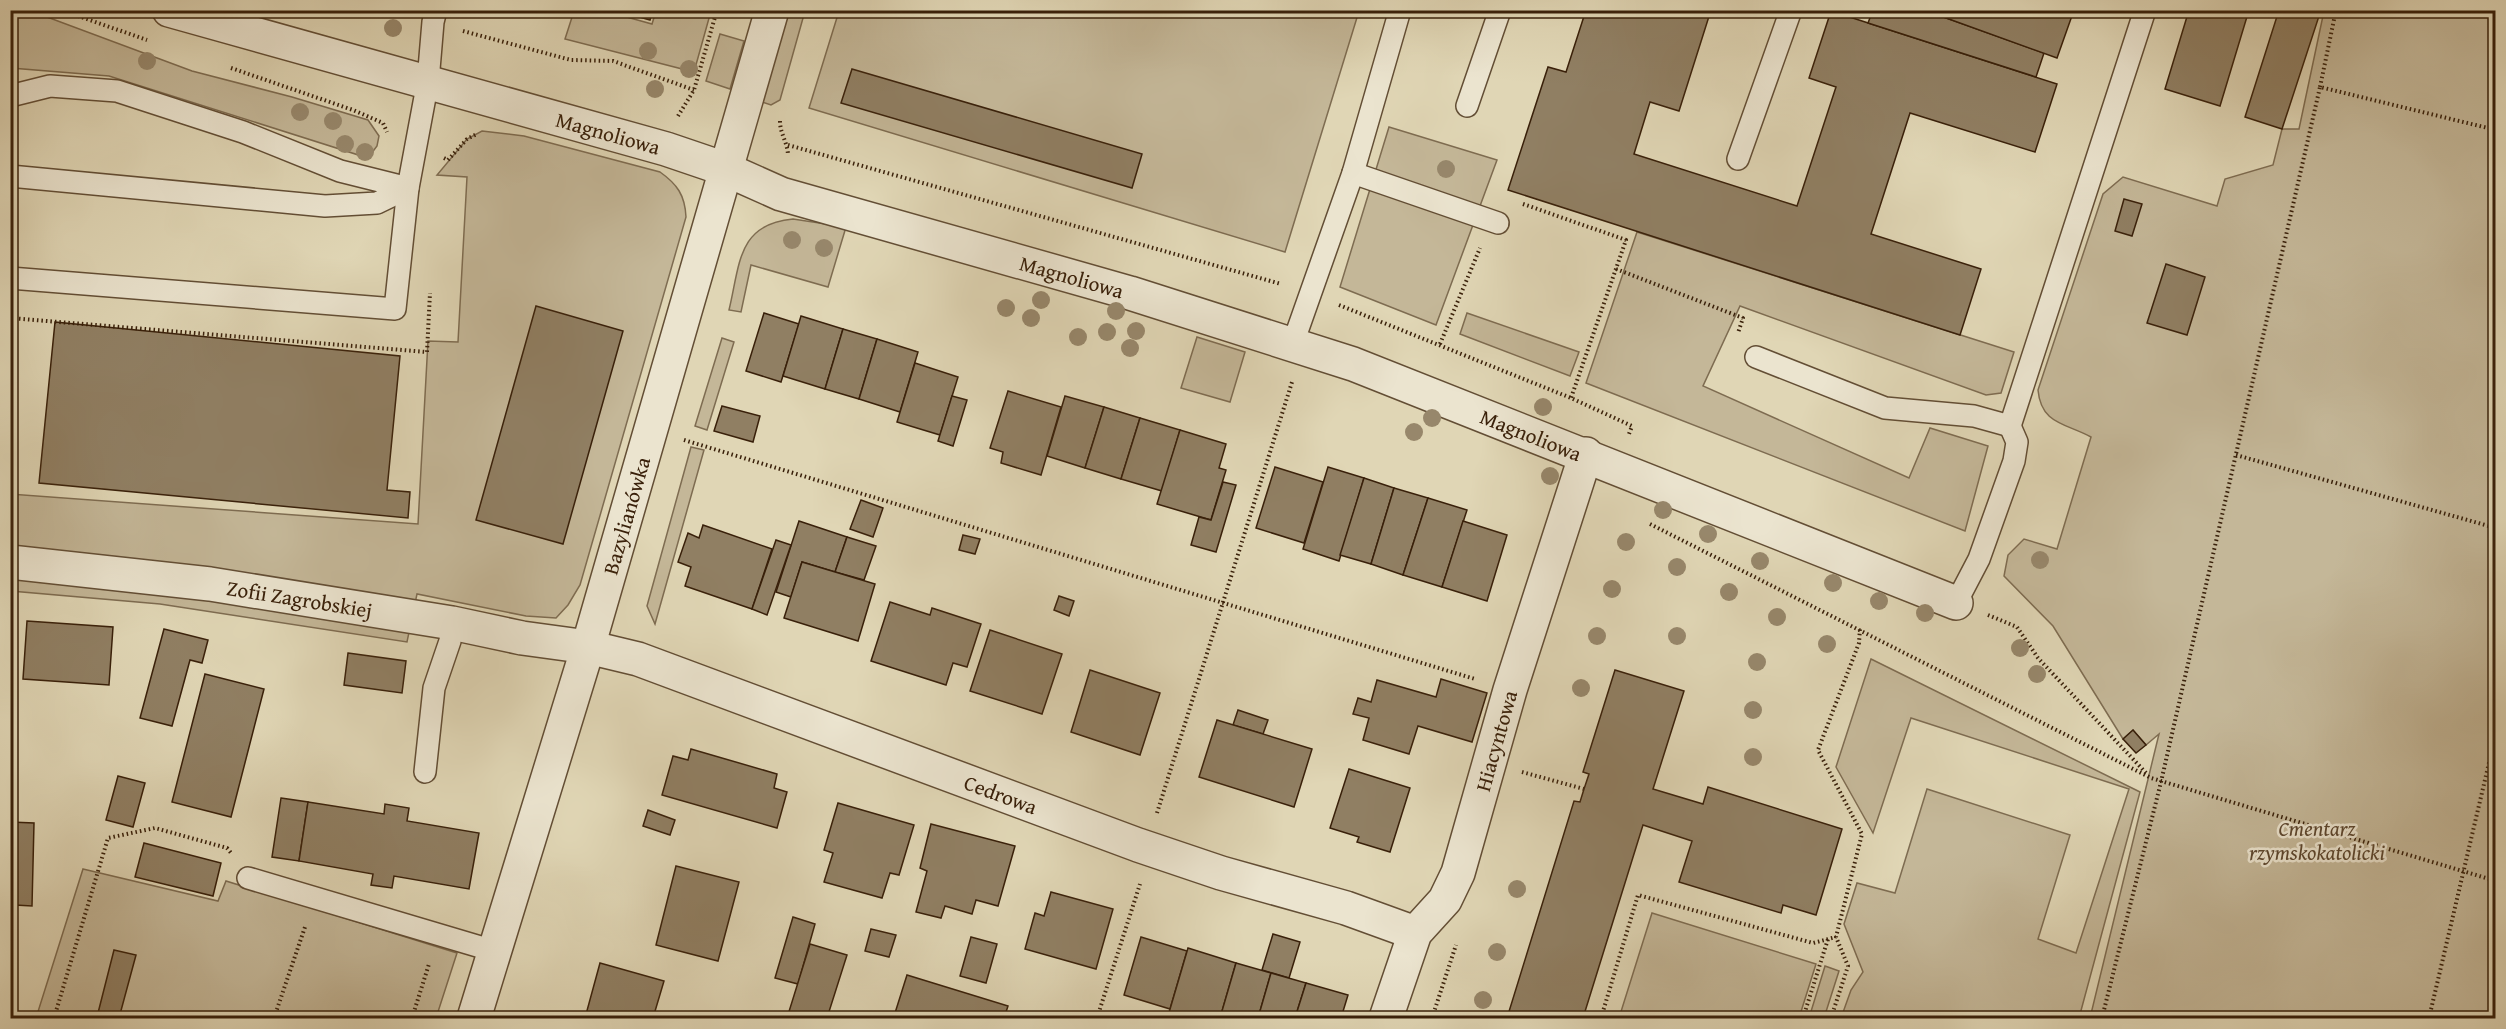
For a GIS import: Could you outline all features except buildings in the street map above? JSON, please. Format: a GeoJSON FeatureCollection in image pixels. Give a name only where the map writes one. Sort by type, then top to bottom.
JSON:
{"type":"FeatureCollection","features":[{"type":"Feature","properties":{"kind":"street","name":"Magnoliowa"},"geometry":{"type":"LineString","coordinates":[[169,10],[666,149],[725,169],[781,194],[1130,293],[1294,358],[1586,454],[1956,603]]}},
{"type":"Feature","properties":{"kind":"street","name":"Bazylianówka"},"geometry":{"type":"LineString","coordinates":[[474,1018],[588,647],[772,10]]}},
{"type":"Feature","properties":{"kind":"street","name":"Hiacyntowa"},"geometry":{"type":"LineString","coordinates":[[1386,1018],[1415,933],[1445,900],[1458,873],[1510,690],[1586,454]]}},
{"type":"Feature","properties":{"kind":"street","name":"Zofii Zagrobskiej"},"geometry":{"type":"LineString","coordinates":[[10,562],[210,584],[453,624],[522,638],[588,647]]}},
{"type":"Feature","properties":{"kind":"street","name":"Cedrowa"},"geometry":{"type":"LineString","coordinates":[[588,647],[658,666],[1138,845],[1221,873],[1346,908],[1415,933]]}},
{"type":"Feature","properties":{"kind":"lane"},"geometry":{"type":"LineString","coordinates":[[1294,358],[1311,293],[1353,173],[1400,10]]}},
{"type":"Feature","properties":{"kind":"lane"},"geometry":{"type":"LineString","coordinates":[[1467,106],[1500,10]]}},
{"type":"Feature","properties":{"kind":"lane"},"geometry":{"type":"LineString","coordinates":[[1738,159],[1791,10]]}},
{"type":"Feature","properties":{"kind":"lane"},"geometry":{"type":"LineString","coordinates":[[1956,603],[1978,559],[2014,461],[2018,442],[2010,426],[2145,10]]}},
{"type":"Feature","properties":{"kind":"lane"},"geometry":{"type":"LineString","coordinates":[[10,278],[395,309],[408,188],[428,81],[434,16]]}},
{"type":"Feature","properties":{"kind":"lane"},"geometry":{"type":"LineString","coordinates":[[10,96],[50,86],[117,91],[243,132],[340,171],[408,188]]}},
{"type":"Feature","properties":{"kind":"lane"},"geometry":{"type":"LineString","coordinates":[[1353,173],[1495,222]]}},
{"type":"Feature","properties":{"kind":"lane"},"geometry":{"type":"LineString","coordinates":[[10,176],[325,206],[377,203],[408,188]]}},
{"type":"Feature","properties":{"kind":"lane"},"geometry":{"type":"LineString","coordinates":[[1756,357],[1885,408],[1974,416],[2010,426]]}},
{"type":"Feature","properties":{"kind":"lane"},"geometry":{"type":"LineString","coordinates":[[425,772],[434,688],[450,641],[453,624]]}},
{"type":"Feature","properties":{"kind":"lane"},"geometry":{"type":"LineString","coordinates":[[248,878],[494,951]]}},
{"type":"Feature","properties":{"kind":"path"},"geometry":{"type":"LineString","coordinates":[[389,10],[434,16],[571,60],[613,61],[694,90]]}},
{"type":"Feature","properties":{"kind":"path"},"geometry":{"type":"LineString","coordinates":[[674,122],[694,90],[717,10]]}},
{"type":"Feature","properties":{"kind":"path"},"geometry":{"type":"LineString","coordinates":[[2102,1018],[2162,782],[2336,10]]}},
{"type":"Feature","properties":{"kind":"path"},"geometry":{"type":"LineString","coordinates":[[2320,87],[2496,130]]}},
{"type":"Feature","properties":{"kind":"path"},"geometry":{"type":"LineString","coordinates":[[780,120],[780,130],[788,145],[787,168]]}},
{"type":"Feature","properties":{"kind":"path"},"geometry":{"type":"LineString","coordinates":[[788,145],[1311,293],[1571,398],[1632,426],[1617,467]]}},
{"type":"Feature","properties":{"kind":"path"},"geometry":{"type":"LineString","coordinates":[[1440,344],[1495,222],[1500,196],[1626,240],[1571,398]]}},
{"type":"Feature","properties":{"kind":"path"},"geometry":{"type":"LineString","coordinates":[[1616,269],[1743,318],[1732,348],[1756,357]]}},
{"type":"Feature","properties":{"kind":"path"},"geometry":{"type":"LineString","coordinates":[[1156,816],[1223,602],[1294,358]]}},
{"type":"Feature","properties":{"kind":"path"},"geometry":{"type":"LineString","coordinates":[[672,436],[1510,690]]}},
{"type":"Feature","properties":{"kind":"path"},"geometry":{"type":"LineString","coordinates":[[2236,455],[2496,528]]}},
{"type":"Feature","properties":{"kind":"path"},"geometry":{"type":"LineString","coordinates":[[1647,523],[1860,628],[2151,778],[2496,881]]}},
{"type":"Feature","properties":{"kind":"path"},"geometry":{"type":"LineString","coordinates":[[1956,603],[2017,627],[2038,658],[2151,778]]}},
{"type":"Feature","properties":{"kind":"path"},"geometry":{"type":"LineString","coordinates":[[1832,1018],[1848,966],[1836,937],[1862,834],[1818,750],[1859,643],[1860,628]]}},
{"type":"Feature","properties":{"kind":"path"},"geometry":{"type":"LineString","coordinates":[[2429,1018],[2496,734]]}},
{"type":"Feature","properties":{"kind":"path"},"geometry":{"type":"LineString","coordinates":[[1520,772],[1584,789]]}},
{"type":"Feature","properties":{"kind":"path"},"geometry":{"type":"LineString","coordinates":[[54,1018],[108,838],[155,828],[228,848],[248,878]]}},
{"type":"Feature","properties":{"kind":"path"},"geometry":{"type":"LineString","coordinates":[[1097,1018],[1141,880]]}},
{"type":"Feature","properties":{"kind":"path"},"geometry":{"type":"LineString","coordinates":[[1601,1018],[1638,896],[1813,943],[1836,937]]}},
{"type":"Feature","properties":{"kind":"path"},"geometry":{"type":"LineString","coordinates":[[274,1018],[315,898]]}},
{"type":"Feature","properties":{"kind":"path"},"geometry":{"type":"LineString","coordinates":[[412,1018],[438,935]]}},
{"type":"Feature","properties":{"kind":"path"},"geometry":{"type":"LineString","coordinates":[[1803,1018],[1828,939]]}},
{"type":"Feature","properties":{"kind":"path"},"geometry":{"type":"LineString","coordinates":[[1432,1018],[1457,943]]}},
{"type":"Feature","properties":{"kind":"green space"},"geometry":{"type":"Polygon","coordinates":[[[10,11],[31,11],[192,71],[368,120],[379,136],[377,146],[368,158],[109,76],[11,68],[10,11]]]}},
{"type":"Feature","properties":{"kind":"green space"},"geometry":{"type":"Polygon","coordinates":[[[574,11],[605,11],[652,24],[656,11],[711,11],[694,72],[565,39],[574,11]]]}},
{"type":"Feature","properties":{"kind":"green space"},"geometry":{"type":"Polygon","coordinates":[[[789,11],[805,11],[780,100],[771,105],[762,102],[789,11]]]}},
{"type":"Feature","properties":{"kind":"green space"},"geometry":{"type":"Polygon","coordinates":[[[839,11],[1359,11],[1285,252],[809,108],[839,11]]]}},
{"type":"Feature","properties":{"kind":"green space","name":"Cmentarz rzymskokatolicki"},"geometry":{"type":"Polygon","coordinates":[[[2324,11],[2495,11],[2495,1018],[2090,1018],[2159,734],[2146,745],[2133,730],[2123,739],[2053,626],[2004,576],[2008,555],[2024,539],[2057,549],[2091,437],[2049,416],[2040,401],[2038,390],[2103,194],[2123,177],[2217,206],[2225,179],[2273,165],[2282,129],[2299,129],[2324,11]]]}},
{"type":"Feature","properties":{"kind":"green space"},"geometry":{"type":"Polygon","coordinates":[[[720,34],[744,41],[730,89],[706,81],[720,34]]]}},
{"type":"Feature","properties":{"kind":"green space"},"geometry":{"type":"Polygon","coordinates":[[[1389,127],[1497,160],[1436,325],[1340,287],[1389,127]]]}},
{"type":"Feature","properties":{"kind":"green space"},"geometry":{"type":"Polygon","coordinates":[[[482,131],[524,136],[660,172],[679,191],[684,202],[686,217],[580,585],[568,605],[556,618],[526,616],[417,594],[407,642],[160,604],[11,591],[10,494],[418,524],[428,341],[458,342],[467,177],[437,175],[467,139],[482,131]]]}},
{"type":"Feature","properties":{"kind":"green space"},"geometry":{"type":"Polygon","coordinates":[[[793,219],[846,227],[828,287],[751,265],[741,312],[729,310],[739,263],[751,238],[761,229],[775,222],[793,219]]]}},
{"type":"Feature","properties":{"kind":"green space"},"geometry":{"type":"Polygon","coordinates":[[[1637,232],[2014,352],[2001,393],[1986,395],[1740,306],[1703,386],[1909,478],[1930,428],[1988,446],[1965,531],[1586,383],[1637,232]]]}},
{"type":"Feature","properties":{"kind":"green space"},"geometry":{"type":"Polygon","coordinates":[[[1467,313],[1579,352],[1570,376],[1460,334],[1467,313]]]}},
{"type":"Feature","properties":{"kind":"green space"},"geometry":{"type":"Polygon","coordinates":[[[1197,337],[1245,352],[1230,402],[1181,388],[1197,337]]]}},
{"type":"Feature","properties":{"kind":"green space"},"geometry":{"type":"Polygon","coordinates":[[[722,338],[734,342],[707,430],[695,426],[722,338]]]}},
{"type":"Feature","properties":{"kind":"green space"},"geometry":{"type":"Polygon","coordinates":[[[691,447],[704,450],[655,624],[647,606],[691,447]]]}},
{"type":"Feature","properties":{"kind":"green space"},"geometry":{"type":"Polygon","coordinates":[[[1871,659],[2140,792],[2079,1018],[1885,1018],[1868,1013],[1866,1018],[1841,1018],[1851,990],[1863,972],[1844,924],[1857,883],[1895,893],[1927,789],[2070,835],[2038,939],[2076,953],[2129,789],[1911,718],[1873,833],[1836,767],[1871,659]]]}},
{"type":"Feature","properties":{"kind":"green space"},"geometry":{"type":"Polygon","coordinates":[[[83,869],[218,901],[226,881],[457,953],[436,1018],[36,1018],[83,869]]]}},
{"type":"Feature","properties":{"kind":"green space"},"geometry":{"type":"Polygon","coordinates":[[[1652,913],[1816,964],[1799,1018],[1619,1018],[1652,913]]]}},
{"type":"Feature","properties":{"kind":"green space"},"geometry":{"type":"Polygon","coordinates":[[[1825,966],[1839,971],[1824,1018],[1809,1018],[1825,966]]]}}]}
